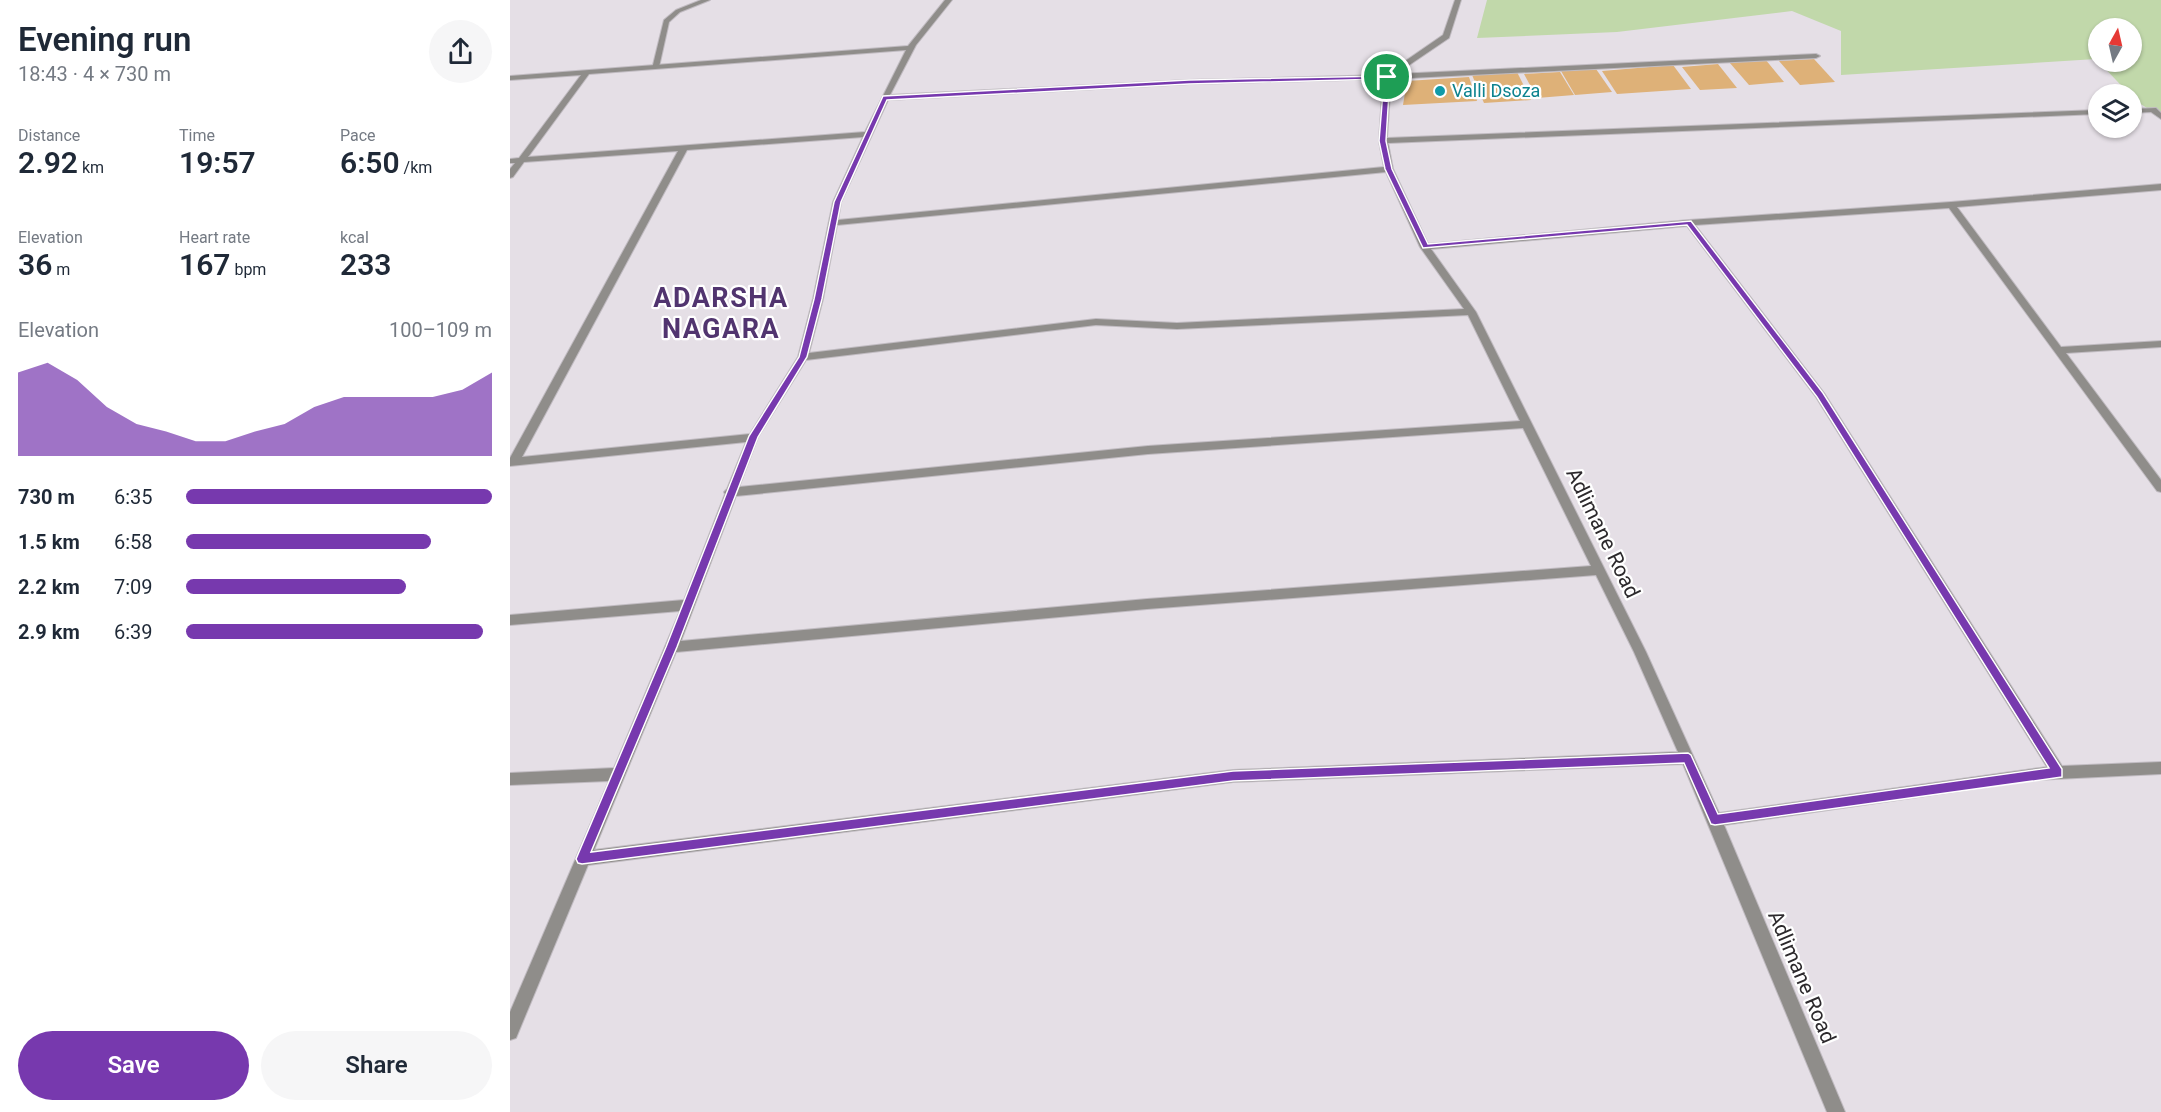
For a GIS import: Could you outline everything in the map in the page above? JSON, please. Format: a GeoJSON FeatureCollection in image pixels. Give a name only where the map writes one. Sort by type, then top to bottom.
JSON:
{"type":"FeatureCollection","features":[{"type":"Feature","properties":{"kind":"street"},"geometry":{"type":"LineString","coordinates":[[655,67],[666,21],[678,11],[707,0]]}},
{"type":"Feature","properties":{"kind":"street"},"geometry":{"type":"LineString","coordinates":[[510,1032],[516,1005],[582,859],[672,647],[753,436],[803,357],[818,299],[837,202],[910,48],[949,0]]}},
{"type":"Feature","properties":{"kind":"street"},"geometry":{"type":"LineString","coordinates":[[1387,77],[1446,36],[1458,0]]}},
{"type":"Feature","properties":{"kind":"street"},"geometry":{"type":"LineString","coordinates":[[510,78],[910,48]]}},
{"type":"Feature","properties":{"kind":"street"},"geometry":{"type":"LineString","coordinates":[[885,98],[1189,82],[1387,77],[1816,56]]}},
{"type":"Feature","properties":{"kind":"street"},"geometry":{"type":"LineString","coordinates":[[510,175],[587,72]]}},
{"type":"Feature","properties":{"kind":"street","name":"Adlimane Road"},"geometry":{"type":"LineString","coordinates":[[1387,77],[1383,141],[1389,169],[1425,247],[1471,312],[1640,652],[1715,820],[1836,1112]]}},
{"type":"Feature","properties":{"kind":"street"},"geometry":{"type":"LineString","coordinates":[[2142,111],[2153,110],[2161,117]]}},
{"type":"Feature","properties":{"kind":"street"},"geometry":{"type":"LineString","coordinates":[[1383,141],[2088,112]]}},
{"type":"Feature","properties":{"kind":"street"},"geometry":{"type":"LineString","coordinates":[[510,161],[870,134]]}},
{"type":"Feature","properties":{"kind":"street"},"geometry":{"type":"LineString","coordinates":[[512,462],[684,148]]}},
{"type":"Feature","properties":{"kind":"street"},"geometry":{"type":"LineString","coordinates":[[832,224],[1389,169]]}},
{"type":"Feature","properties":{"kind":"street"},"geometry":{"type":"LineString","coordinates":[[1425,247],[1689,223],[1951,205],[2161,187]]}},
{"type":"Feature","properties":{"kind":"street"},"geometry":{"type":"LineString","coordinates":[[1951,205],[2161,488]]}},
{"type":"Feature","properties":{"kind":"street"},"geometry":{"type":"LineString","coordinates":[[1689,223],[1820,395],[2058,773]]}},
{"type":"Feature","properties":{"kind":"street"},"geometry":{"type":"LineString","coordinates":[[803,357],[1095,322],[1177,326],[1471,312]]}},
{"type":"Feature","properties":{"kind":"street"},"geometry":{"type":"LineString","coordinates":[[2060,350],[2161,344]]}},
{"type":"Feature","properties":{"kind":"street"},"geometry":{"type":"LineString","coordinates":[[730,492],[1148,450],[1527,424]]}},
{"type":"Feature","properties":{"kind":"street"},"geometry":{"type":"LineString","coordinates":[[512,462],[753,436]]}},
{"type":"Feature","properties":{"kind":"street"},"geometry":{"type":"LineString","coordinates":[[672,647],[1147,604],[1599,570]]}},
{"type":"Feature","properties":{"kind":"street"},"geometry":{"type":"LineString","coordinates":[[510,620],[687,606]]}},
{"type":"Feature","properties":{"kind":"street"},"geometry":{"type":"LineString","coordinates":[[582,859],[1233,776],[1688,758]]}},
{"type":"Feature","properties":{"kind":"street"},"geometry":{"type":"LineString","coordinates":[[1715,820],[2035,774],[2161,768]]}},
{"type":"Feature","properties":{"kind":"street"},"geometry":{"type":"LineString","coordinates":[[510,779],[618,774]]}},
{"type":"Feature","properties":{"kind":"green space"},"geometry":{"type":"Polygon","coordinates":[[[1487,0],[2161,0],[2161,117],[2142,105],[2142,84],[2120,84],[2108,72],[2142,72],[2142,18],[2088,18],[2088,60],[1841,75],[1841,31],[1792,11],[1617,32],[1477,38],[1487,0]]]}},
{"type":"Feature","properties":{"kind":"building"},"geometry":{"type":"Polygon","coordinates":[[[1765,59],[1784,82],[1749,85],[1729,62],[1765,59]]]}},
{"type":"Feature","properties":{"kind":"building"},"geometry":{"type":"Polygon","coordinates":[[[1814,59],[1835,82],[1800,85],[1779,61],[1814,59]]]}},
{"type":"Feature","properties":{"kind":"building"},"geometry":{"type":"Polygon","coordinates":[[[1718,64],[1737,88],[1700,90],[1682,67],[1718,64]]]}},
{"type":"Feature","properties":{"kind":"building"},"geometry":{"type":"Polygon","coordinates":[[[1673,65],[1691,89],[1617,94],[1602,71],[1673,65]]]}},
{"type":"Feature","properties":{"kind":"building"},"geometry":{"type":"Polygon","coordinates":[[[1596,69],[1612,92],[1575,95],[1561,71],[1596,69]]]}},
{"type":"Feature","properties":{"kind":"building"},"geometry":{"type":"Polygon","coordinates":[[[1517,72],[1531,100],[1484,103],[1472,75],[1517,72]]]}},
{"type":"Feature","properties":{"kind":"building"},"geometry":{"type":"Polygon","coordinates":[[[1560,72],[1574,95],[1537,98],[1524,74],[1560,72]]]}},
{"type":"Feature","properties":{"kind":"building","name":"Valli Dsoza"},"geometry":{"type":"Polygon","coordinates":[[[1469,77],[1477,101],[1403,105],[1407,81],[1469,77]]]}},
{"type":"Feature","properties":{"kind":"place","name":"Valli Dsoza"},"geometry":{"type":"Point","coordinates":[1440,91]}},
{"type":"Feature","properties":{"kind":"district","name":"ADARSHA NAGARA"},"geometry":{"type":"Point","coordinates":[721,314]}},
{"type":"Feature","properties":{"kind":"route"},"geometry":{"type":"LineString","coordinates":[[1387,77],[1383,141],[1389,169],[1425,247],[1689,223],[1820,395],[2058,773],[2035,774],[1715,820],[1688,758],[1233,776],[582,859],[672,647],[753,436],[803,357],[818,299],[837,202],[885,98],[1189,82],[1387,77]]}}]}
